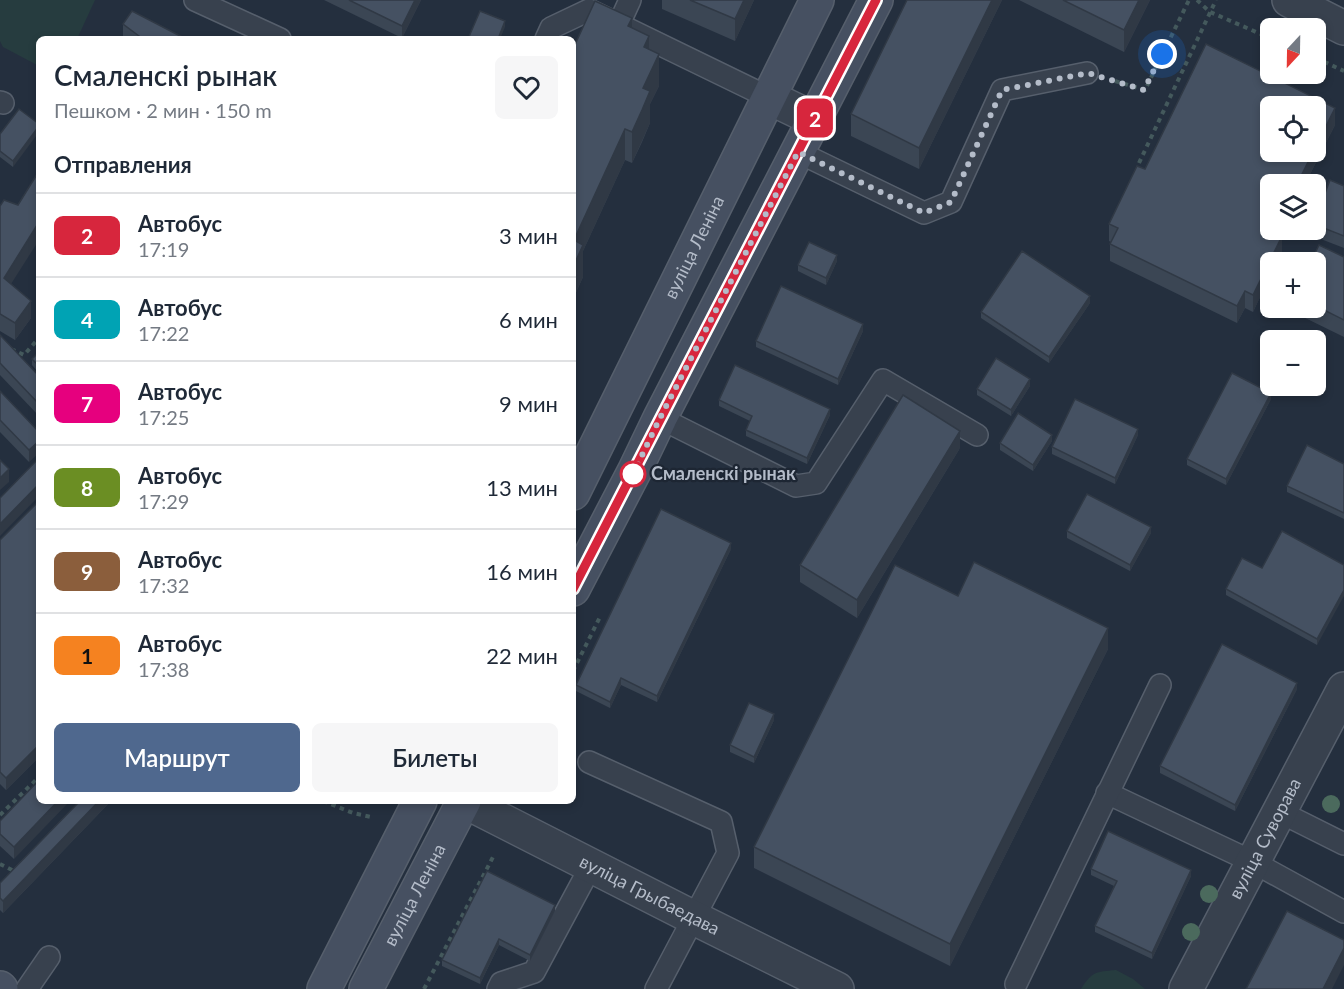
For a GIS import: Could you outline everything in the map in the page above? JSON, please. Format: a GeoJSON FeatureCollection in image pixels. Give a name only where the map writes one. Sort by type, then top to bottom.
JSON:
{"type":"FeatureCollection","features":[{"type":"Feature","properties":{"kind":"main road","name":"вуліца Леніна"},"geometry":{"type":"LineString","coordinates":[[576,486],[817,0]]}},
{"type":"Feature","properties":{"kind":"main road"},"geometry":{"type":"LineString","coordinates":[[576,583],[876,0]]}},
{"type":"Feature","properties":{"kind":"main road","name":"вуліца Леніна"},"geometry":{"type":"LineString","coordinates":[[324,989],[418,804]]}},
{"type":"Feature","properties":{"kind":"main road","name":"вуліца Леніна"},"geometry":{"type":"LineString","coordinates":[[366,989],[462,804]]}},
{"type":"Feature","properties":{"kind":"street"},"geometry":{"type":"LineString","coordinates":[[1289,0],[1344,28]]}},
{"type":"Feature","properties":{"kind":"street"},"geometry":{"type":"LineString","coordinates":[[768,97],[814,119]]}},
{"type":"Feature","properties":{"kind":"street","name":"вуліца Суворава"},"geometry":{"type":"LineString","coordinates":[[1186,989],[1344,688]]}},
{"type":"Feature","properties":{"kind":"street","name":"вуліца Грыбаедава"},"geometry":{"type":"LineString","coordinates":[[470,804],[837,989]]}},
{"type":"Feature","properties":{"kind":"lane"},"geometry":{"type":"LineString","coordinates":[[195,0],[273,36]]}},
{"type":"Feature","properties":{"kind":"lane"},"geometry":{"type":"LineString","coordinates":[[619,24],[630,0]]}},
{"type":"Feature","properties":{"kind":"lane"},"geometry":{"type":"LineString","coordinates":[[547,36],[551,28],[589,10],[768,97]]}},
{"type":"Feature","properties":{"kind":"lane"},"geometry":{"type":"LineString","coordinates":[[798,152],[924,213],[951,202],[1002,90],[1088,73]]}},
{"type":"Feature","properties":{"kind":"lane"},"geometry":{"type":"LineString","coordinates":[[660,418],[796,486],[816,483],[883,380],[977,435]]}},
{"type":"Feature","properties":{"kind":"lane"},"geometry":{"type":"LineString","coordinates":[[1016,984],[1160,685]]}},
{"type":"Feature","properties":{"kind":"lane"},"geometry":{"type":"LineString","coordinates":[[589,762],[721,822],[728,853],[656,989]]}},
{"type":"Feature","properties":{"kind":"lane"},"geometry":{"type":"LineString","coordinates":[[1107,793],[1253,862],[1344,912]]}},
{"type":"Feature","properties":{"kind":"lane"},"geometry":{"type":"LineString","coordinates":[[1280,812],[1344,844]]}},
{"type":"Feature","properties":{"kind":"lane"},"geometry":{"type":"LineString","coordinates":[[498,989],[501,983],[534,972],[591,866]]}},
{"type":"Feature","properties":{"kind":"lane"},"geometry":{"type":"LineString","coordinates":[[27,989],[49,957]]}},
{"type":"Feature","properties":{"kind":"path"},"geometry":{"type":"LineString","coordinates":[[1088,73],[1144,90],[1188,0]]}},
{"type":"Feature","properties":{"kind":"path"},"geometry":{"type":"LineString","coordinates":[[1197,0],[1210,12],[1260,34]]}},
{"type":"Feature","properties":{"kind":"path"},"geometry":{"type":"LineString","coordinates":[[1139,163],[1215,0]]}},
{"type":"Feature","properties":{"kind":"path"},"geometry":{"type":"LineString","coordinates":[[1326,63],[1344,71]]}},
{"type":"Feature","properties":{"kind":"path"},"geometry":{"type":"LineString","coordinates":[[8,347],[24,355],[36,341]]}},
{"type":"Feature","properties":{"kind":"path"},"geometry":{"type":"LineString","coordinates":[[0,815],[36,780]]}},
{"type":"Feature","properties":{"kind":"path"},"geometry":{"type":"LineString","coordinates":[[330,804],[372,818]]}},
{"type":"Feature","properties":{"kind":"path"},"geometry":{"type":"LineString","coordinates":[[424,989],[495,854]]}},
{"type":"Feature","properties":{"kind":"path"},"geometry":{"type":"LineString","coordinates":[[0,864],[14,871],[22,863]]}},
{"type":"Feature","properties":{"kind":"green space"},"geometry":{"type":"Polygon","coordinates":[[[0,0],[95,0],[78,36],[36,36],[36,64],[3,47],[0,41],[0,0]]]}},
{"type":"Feature","properties":{"kind":"green space"},"geometry":{"type":"Polygon","coordinates":[[[1116,970],[1145,989],[1081,989],[1095,974],[1116,970]]]}},
{"type":"Feature","properties":{"kind":"building"},"geometry":{"type":"Polygon","coordinates":[[[349,0],[415,0],[402,26],[349,0]]]}},
{"type":"Feature","properties":{"kind":"building"},"geometry":{"type":"Polygon","coordinates":[[[690,0],[744,0],[735,19],[690,0]]]}},
{"type":"Feature","properties":{"kind":"building"},"geometry":{"type":"Polygon","coordinates":[[[907,0],[992,0],[919,148],[851,114],[907,0]]]}},
{"type":"Feature","properties":{"kind":"building"},"geometry":{"type":"Polygon","coordinates":[[[1063,0],[1139,0],[1124,30],[1063,0]]]}},
{"type":"Feature","properties":{"kind":"building"},"geometry":{"type":"Polygon","coordinates":[[[595,1],[632,18],[628,26],[649,36],[644,47],[659,54],[643,88],[650,91],[632,132],[625,129],[576,236],[576,42],[595,1]]]}},
{"type":"Feature","properties":{"kind":"building"},"geometry":{"type":"Polygon","coordinates":[[[132,11],[180,36],[139,36],[123,24],[132,11]]]}},
{"type":"Feature","properties":{"kind":"building"},"geometry":{"type":"Polygon","coordinates":[[[480,11],[505,21],[499,36],[469,36],[480,11]]]}},
{"type":"Feature","properties":{"kind":"building"},"geometry":{"type":"Polygon","coordinates":[[[1206,44],[1260,71],[1260,84],[1287,84],[1311,96],[1260,96],[1260,162],[1308,162],[1302,174],[1260,174],[1260,240],[1280,240],[1274,252],[1260,252],[1260,281],[1253,295],[1245,291],[1237,306],[1110,244],[1118,228],[1109,224],[1137,166],[1145,169],[1206,44]]]}},
{"type":"Feature","properties":{"kind":"building"},"geometry":{"type":"Polygon","coordinates":[[[1326,104],[1335,108],[1326,126],[1326,104]]]}},
{"type":"Feature","properties":{"kind":"building"},"geometry":{"type":"Polygon","coordinates":[[[19,109],[36,122],[36,130],[13,161],[0,151],[0,134],[19,109]]]}},
{"type":"Feature","properties":{"kind":"building"},"geometry":{"type":"Polygon","coordinates":[[[36,176],[36,227],[4,278],[31,301],[15,323],[0,314],[0,206],[4,200],[18,205],[36,176]]]}},
{"type":"Feature","properties":{"kind":"building"},"geometry":{"type":"Polygon","coordinates":[[[1330,180],[1344,186],[1344,236],[1326,229],[1326,191],[1330,180]]]}},
{"type":"Feature","properties":{"kind":"building"},"geometry":{"type":"Polygon","coordinates":[[[576,241],[583,245],[576,260],[576,241]]]}},
{"type":"Feature","properties":{"kind":"building"},"geometry":{"type":"Polygon","coordinates":[[[809,242],[837,255],[826,278],[798,265],[809,242]]]}},
{"type":"Feature","properties":{"kind":"building"},"geometry":{"type":"Polygon","coordinates":[[[1319,245],[1344,257],[1344,320],[1326,311],[1326,252],[1316,252],[1319,245]]]}},
{"type":"Feature","properties":{"kind":"building"},"geometry":{"type":"Polygon","coordinates":[[[1022,251],[1090,296],[1049,357],[981,312],[1022,251]]]}},
{"type":"Feature","properties":{"kind":"building"},"geometry":{"type":"Polygon","coordinates":[[[781,286],[863,324],[838,379],[756,341],[781,286]]]}},
{"type":"Feature","properties":{"kind":"building"},"geometry":{"type":"Polygon","coordinates":[[[0,335],[36,373],[36,401],[0,363],[0,335]]]}},
{"type":"Feature","properties":{"kind":"building"},"geometry":{"type":"Polygon","coordinates":[[[996,358],[1030,379],[1011,410],[977,389],[996,358]]]}},
{"type":"Feature","properties":{"kind":"building"},"geometry":{"type":"Polygon","coordinates":[[[735,365],[830,409],[807,458],[746,430],[752,416],[719,400],[735,365]]]}},
{"type":"Feature","properties":{"kind":"building"},"geometry":{"type":"Polygon","coordinates":[[[1232,373],[1260,387],[1260,396],[1269,396],[1226,479],[1187,459],[1232,373]]]}},
{"type":"Feature","properties":{"kind":"building"},"geometry":{"type":"Polygon","coordinates":[[[0,391],[36,429],[36,444],[29,450],[0,420],[0,391]]]}},
{"type":"Feature","properties":{"kind":"building"},"geometry":{"type":"Polygon","coordinates":[[[903,395],[960,431],[857,600],[800,565],[903,395]]]}},
{"type":"Feature","properties":{"kind":"building"},"geometry":{"type":"Polygon","coordinates":[[[1075,399],[1138,429],[1115,478],[1052,447],[1075,399]]]}},
{"type":"Feature","properties":{"kind":"building"},"geometry":{"type":"Polygon","coordinates":[[[1018,413],[1052,435],[1033,465],[1000,443],[1018,413]]]}},
{"type":"Feature","properties":{"kind":"building"},"geometry":{"type":"Polygon","coordinates":[[[1307,445],[1344,464],[1344,513],[1287,486],[1307,445]]]}},
{"type":"Feature","properties":{"kind":"building"},"geometry":{"type":"Polygon","coordinates":[[[0,460],[9,469],[0,478],[0,460]]]}},
{"type":"Feature","properties":{"kind":"building"},"geometry":{"type":"Polygon","coordinates":[[[36,461],[36,487],[0,524],[0,498],[36,461]]]}},
{"type":"Feature","properties":{"kind":"building"},"geometry":{"type":"Polygon","coordinates":[[[1087,494],[1151,527],[1130,565],[1067,531],[1087,494]]]}},
{"type":"Feature","properties":{"kind":"building"},"geometry":{"type":"Polygon","coordinates":[[[36,504],[36,748],[6,778],[0,772],[0,540],[36,504]]]}},
{"type":"Feature","properties":{"kind":"building"},"geometry":{"type":"Polygon","coordinates":[[[661,509],[731,543],[657,696],[621,678],[610,702],[576,685],[661,509]]]}},
{"type":"Feature","properties":{"kind":"building"},"geometry":{"type":"Polygon","coordinates":[[[1282,531],[1344,565],[1344,590],[1317,639],[1226,589],[1242,558],[1262,568],[1282,531]]]}},
{"type":"Feature","properties":{"kind":"building"},"geometry":{"type":"Polygon","coordinates":[[[974,562],[1108,628],[950,944],[754,847],[895,565],[958,596],[974,562]]]}},
{"type":"Feature","properties":{"kind":"building"},"geometry":{"type":"Polygon","coordinates":[[[1222,644],[1297,683],[1235,805],[1160,766],[1222,644]]]}},
{"type":"Feature","properties":{"kind":"building"},"geometry":{"type":"Polygon","coordinates":[[[749,703],[774,714],[754,757],[730,745],[749,703]]]}},
{"type":"Feature","properties":{"kind":"building"},"geometry":{"type":"Polygon","coordinates":[[[36,783],[36,804],[55,804],[14,847],[0,834],[0,821],[36,783]]]}},
{"type":"Feature","properties":{"kind":"building"},"geometry":{"type":"Polygon","coordinates":[[[77,804],[96,804],[3,901],[0,898],[0,883],[77,804]]]}},
{"type":"Feature","properties":{"kind":"building"},"geometry":{"type":"Polygon","coordinates":[[[1108,831],[1191,870],[1152,953],[1095,926],[1117,881],[1091,869],[1108,831]]]}},
{"type":"Feature","properties":{"kind":"building"},"geometry":{"type":"Polygon","coordinates":[[[487,871],[555,905],[530,955],[499,939],[480,978],[442,960],[487,871]]]}},
{"type":"Feature","properties":{"kind":"building"},"geometry":{"type":"Polygon","coordinates":[[[1287,911],[1344,940],[1344,948],[1323,989],[1246,989],[1287,911]]]}},
{"type":"Feature","properties":{"kind":"bus line","name":"2"},"geometry":{"type":"LineString","coordinates":[[576,583],[876,0]]}},
{"type":"Feature","properties":{"kind":"place","name":"Смаленскі рынак"},"geometry":{"type":"Point","coordinates":[633,474]}},
{"type":"Feature","properties":{"kind":"route"},"geometry":{"type":"LineString","coordinates":[[633,474],[798,152],[924,213],[951,202],[1002,90],[1088,73],[1144,90],[1162,54]]}}]}
